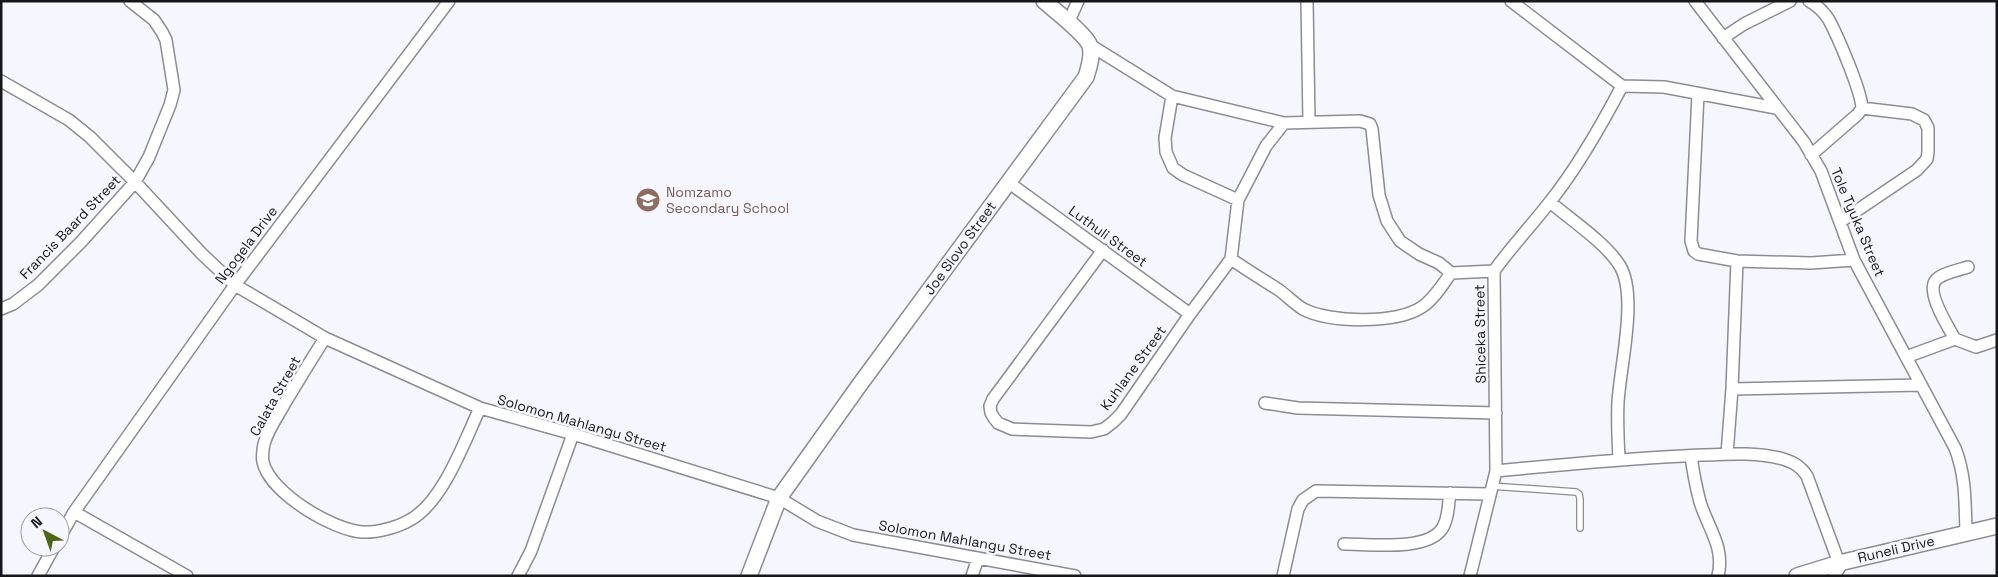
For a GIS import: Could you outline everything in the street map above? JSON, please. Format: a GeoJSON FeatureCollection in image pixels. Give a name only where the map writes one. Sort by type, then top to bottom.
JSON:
{"type":"FeatureCollection","features":[{"type":"Feature","properties":{"kind":"street","name":"Ngogela Drive"},"geometry":{"type":"LineString","coordinates":[[70,519],[235,285],[449,1]]}},
{"type":"Feature","properties":{"kind":"street"},"geometry":{"type":"LineString","coordinates":[[1044,1],[1069,21],[1090,45],[1172,96],[1284,123],[1360,121],[1370,124],[1379,195],[1387,221],[1400,241],[1451,272],[1494,271]]}},
{"type":"Feature","properties":{"kind":"street"},"geometry":{"type":"LineString","coordinates":[[1069,21],[1078,1]]}},
{"type":"Feature","properties":{"kind":"street"},"geometry":{"type":"LineString","coordinates":[[1307,1],[1309,122]]}},
{"type":"Feature","properties":{"kind":"street"},"geometry":{"type":"LineString","coordinates":[[1511,1],[1622,86],[1664,87],[1776,108]]}},
{"type":"Feature","properties":{"kind":"street","name":"Tole Tyuka Street"},"geometry":{"type":"LineString","coordinates":[[1695,1],[1776,108],[1795,130],[1812,155],[1854,260],[1962,464],[1965,480],[1966,533]]}},
{"type":"Feature","properties":{"kind":"street"},"geometry":{"type":"LineString","coordinates":[[1723,38],[1744,24],[1790,1]]}},
{"type":"Feature","properties":{"kind":"street"},"geometry":{"type":"LineString","coordinates":[[1809,1],[1822,11],[1829,21],[1854,80],[1862,108],[1858,114],[1812,155]]}},
{"type":"Feature","properties":{"kind":"street","name":"Francis Baard Street"},"geometry":{"type":"LineString","coordinates":[[1,309],[13,304],[38,285],[81,242],[135,182],[150,156],[174,90],[166,40],[154,20],[133,2]]}},
{"type":"Feature","properties":{"kind":"street","name":"Joe Slovo Street"},"geometry":{"type":"LineString","coordinates":[[779,498],[858,387],[1086,77],[1091,61],[1090,45]]}},
{"type":"Feature","properties":{"kind":"street","name":"Solomon Mahlangu Street"},"geometry":{"type":"LineString","coordinates":[[1,81],[69,120],[90,137],[202,254],[235,285],[324,338],[480,408],[573,434],[779,498],[817,521],[853,535],[1075,576]]}},
{"type":"Feature","properties":{"kind":"street","name":"Shiceka Street"},"geometry":{"type":"LineString","coordinates":[[1470,576],[1496,471],[1494,271],[1510,248],[1550,202],[1598,130],[1622,86]]}},
{"type":"Feature","properties":{"kind":"street"},"geometry":{"type":"LineString","coordinates":[[1698,94],[1692,247],[1698,254],[1737,261],[1804,263],[1854,260]]}},
{"type":"Feature","properties":{"kind":"street"},"geometry":{"type":"LineString","coordinates":[[1172,96],[1165,138],[1166,152],[1173,168],[1183,175],[1238,200]]}},
{"type":"Feature","properties":{"kind":"street"},"geometry":{"type":"LineString","coordinates":[[1840,222],[1917,170],[1927,159],[1928,128],[1924,120],[1912,114],[1862,108]]}},
{"type":"Feature","properties":{"kind":"street"},"geometry":{"type":"LineString","coordinates":[[1284,123],[1266,146],[1238,200],[1231,259],[1303,308],[1320,314],[1356,319],[1392,318],[1414,311],[1432,298],[1451,272]]}},
{"type":"Feature","properties":{"kind":"street","name":"Luthuli Street"},"geometry":{"type":"LineString","coordinates":[[1008,182],[1190,314]]}},
{"type":"Feature","properties":{"kind":"street"},"geometry":{"type":"LineString","coordinates":[[1550,202],[1610,252],[1623,272],[1626,282],[1628,307],[1618,402],[1619,459]]}},
{"type":"Feature","properties":{"kind":"street","name":"Kuhlane Street"},"geometry":{"type":"LineString","coordinates":[[1103,250],[993,399],[990,406],[991,413],[998,423],[1012,429],[1090,432],[1104,429],[1122,414],[1190,314],[1231,259]]}},
{"type":"Feature","properties":{"kind":"street"},"geometry":{"type":"LineString","coordinates":[[1727,454],[1732,389],[1737,261]]}},
{"type":"Feature","properties":{"kind":"street"},"geometry":{"type":"LineString","coordinates":[[1954,340],[1936,300],[1933,284],[1936,279],[1968,267]]}},
{"type":"Feature","properties":{"kind":"street","name":"Calata Street"},"geometry":{"type":"LineString","coordinates":[[324,338],[273,424],[264,444],[262,462],[270,477],[283,492],[316,515],[338,526],[363,532],[389,528],[411,520],[427,507],[441,490],[480,408]]}},
{"type":"Feature","properties":{"kind":"street"},"geometry":{"type":"LineString","coordinates":[[1906,357],[1954,340],[1976,347],[1997,340]]}},
{"type":"Feature","properties":{"kind":"street"},"geometry":{"type":"LineString","coordinates":[[1732,389],[1921,385]]}},
{"type":"Feature","properties":{"kind":"street"},"geometry":{"type":"LineString","coordinates":[[1265,403],[1298,408],[1496,413]]}},
{"type":"Feature","properties":{"kind":"street"},"geometry":{"type":"LineString","coordinates":[[518,576],[531,550],[573,434]]}},
{"type":"Feature","properties":{"kind":"street"},"geometry":{"type":"LineString","coordinates":[[1496,471],[1619,459],[1727,454],[1774,457],[1794,463],[1802,469],[1812,486],[1839,567]]}},
{"type":"Feature","properties":{"kind":"street"},"geometry":{"type":"LineString","coordinates":[[1691,456],[1700,501],[1719,550],[1721,562],[1718,576]]}},
{"type":"Feature","properties":{"kind":"street"},"geometry":{"type":"LineString","coordinates":[[1284,576],[1298,509],[1303,500],[1316,491],[1450,493],[1490,490]]}},
{"type":"Feature","properties":{"kind":"street"},"geometry":{"type":"LineString","coordinates":[[1344,544],[1404,544],[1430,539],[1442,529],[1447,520],[1450,493]]}},
{"type":"Feature","properties":{"kind":"street"},"geometry":{"type":"LineString","coordinates":[[749,576],[779,498]]}},
{"type":"Feature","properties":{"kind":"street"},"geometry":{"type":"LineString","coordinates":[[74,512],[187,576]]}},
{"type":"Feature","properties":{"kind":"street","name":"Runeli Drive"},"geometry":{"type":"LineString","coordinates":[[1797,576],[1997,526]]}},
{"type":"Feature","properties":{"kind":"street"},"geometry":{"type":"LineString","coordinates":[[38,576],[48,557]]}},
{"type":"Feature","properties":{"kind":"street"},"geometry":{"type":"LineString","coordinates":[[972,576],[978,558]]}},
{"type":"Feature","properties":{"kind":"lane"},"geometry":{"type":"LineString","coordinates":[[1490,490],[1576,492],[1579,494],[1580,499],[1580,528]]}},
{"type":"Feature","properties":{"kind":"place","name":"Nomzamo Secondary School"},"geometry":{"type":"Point","coordinates":[648,200]}}]}
